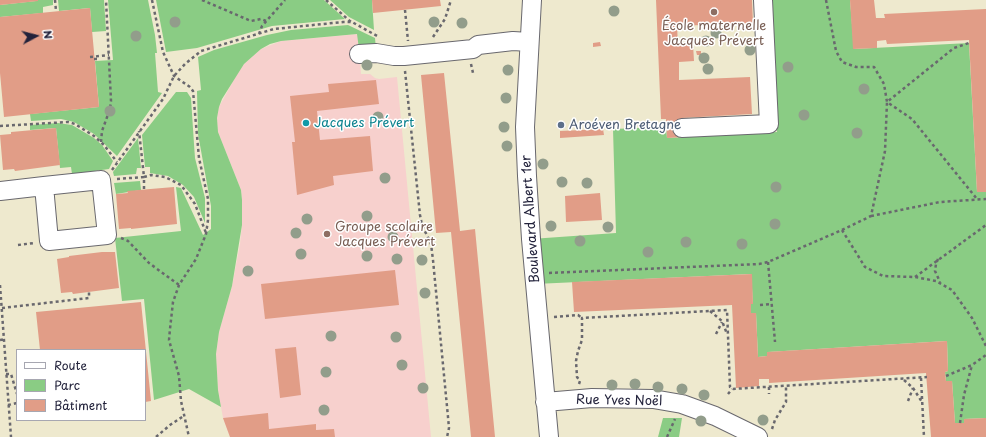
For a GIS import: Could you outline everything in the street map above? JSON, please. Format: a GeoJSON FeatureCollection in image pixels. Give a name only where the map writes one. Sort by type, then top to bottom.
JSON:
{"type":"FeatureCollection","features":[{"type":"Feature","properties":{"kind":"street","name":"Boulevard Albert 1er"},"geometry":{"type":"LineString","coordinates":[[532,0],[525,127],[526,176],[530,239],[549,437]]}},
{"type":"Feature","properties":{"kind":"street"},"geometry":{"type":"LineString","coordinates":[[682,128],[769,124],[763,0]]}},
{"type":"Feature","properties":{"kind":"street"},"geometry":{"type":"LineString","coordinates":[[359,54],[376,53],[394,56],[405,46],[473,49],[478,45],[513,41],[529,42]]}},
{"type":"Feature","properties":{"kind":"street"},"geometry":{"type":"LineString","coordinates":[[0,191],[104,179],[107,236],[49,241],[44,186]]}},
{"type":"Feature","properties":{"kind":"street","name":"Rue Yves Noël"},"geometry":{"type":"LineString","coordinates":[[545,402],[592,398],[661,400],[682,404],[762,431]]}},
{"type":"Feature","properties":{"kind":"path"},"geometry":{"type":"LineString","coordinates":[[55,0],[56,11]]}},
{"type":"Feature","properties":{"kind":"path"},"geometry":{"type":"LineString","coordinates":[[101,142],[102,131],[110,109],[106,0]]}},
{"type":"Feature","properties":{"kind":"path"},"geometry":{"type":"LineString","coordinates":[[152,0],[163,52],[174,76],[190,87],[193,91],[199,158],[208,199],[206,234],[196,260],[179,285],[173,302],[171,315],[169,340],[179,376],[181,401],[185,415],[188,437]]}},
{"type":"Feature","properties":{"kind":"path"},"geometry":{"type":"LineString","coordinates":[[202,0],[251,21],[261,19],[266,21]]}},
{"type":"Feature","properties":{"kind":"path"},"geometry":{"type":"LineString","coordinates":[[259,34],[262,26],[285,0]]}},
{"type":"Feature","properties":{"kind":"path"},"geometry":{"type":"LineString","coordinates":[[326,0],[352,22],[384,39]]}},
{"type":"Feature","properties":{"kind":"path"},"geometry":{"type":"LineString","coordinates":[[439,38],[432,39],[445,19],[451,0]]}},
{"type":"Feature","properties":{"kind":"path"},"geometry":{"type":"LineString","coordinates":[[826,0],[836,51],[842,62],[856,67],[874,67],[884,84],[888,102],[885,151],[871,216]]}},
{"type":"Feature","properties":{"kind":"path"},"geometry":{"type":"LineString","coordinates":[[405,10],[405,46],[420,215],[422,225],[431,244],[433,260],[448,417],[447,437]]}},
{"type":"Feature","properties":{"kind":"path"},"geometry":{"type":"LineString","coordinates":[[104,179],[163,99],[174,76],[185,64],[201,51],[274,29],[352,22]]}},
{"type":"Feature","properties":{"kind":"path"},"geometry":{"type":"LineString","coordinates":[[405,46],[416,40]]}},
{"type":"Feature","properties":{"kind":"path"},"geometry":{"type":"LineString","coordinates":[[888,102],[954,48],[969,43]]}},
{"type":"Feature","properties":{"kind":"path"},"geometry":{"type":"LineString","coordinates":[[90,57],[109,55]]}},
{"type":"Feature","properties":{"kind":"path"},"geometry":{"type":"LineString","coordinates":[[94,59],[99,59]]}},
{"type":"Feature","properties":{"kind":"path"},"geometry":{"type":"LineString","coordinates":[[888,102],[912,119],[977,199]]}},
{"type":"Feature","properties":{"kind":"path"},"geometry":{"type":"LineString","coordinates":[[0,126],[68,122],[75,124],[101,142],[117,162]]}},
{"type":"Feature","properties":{"kind":"path"},"geometry":{"type":"LineString","coordinates":[[139,130],[144,189]]}},
{"type":"Feature","properties":{"kind":"path"},"geometry":{"type":"LineString","coordinates":[[104,179],[114,180],[156,175],[165,177],[181,185],[195,204],[206,234]]}},
{"type":"Feature","properties":{"kind":"path"},"geometry":{"type":"LineString","coordinates":[[549,273],[759,264],[768,262],[871,216],[940,202],[986,199]]}},
{"type":"Feature","properties":{"kind":"path"},"geometry":{"type":"LineString","coordinates":[[915,277],[986,225]]}},
{"type":"Feature","properties":{"kind":"path"},"geometry":{"type":"LineString","coordinates":[[842,230],[865,267],[883,276],[915,277],[936,281],[952,290],[972,318],[986,346]]}},
{"type":"Feature","properties":{"kind":"path"},"geometry":{"type":"LineString","coordinates":[[107,236],[123,238],[128,241],[148,263],[179,285]]}},
{"type":"Feature","properties":{"kind":"path"},"geometry":{"type":"LineString","coordinates":[[938,259],[935,271],[941,283]]}},
{"type":"Feature","properties":{"kind":"path"},"geometry":{"type":"LineString","coordinates":[[768,262],[775,342]]}},
{"type":"Feature","properties":{"kind":"path"},"geometry":{"type":"LineString","coordinates":[[0,285],[11,437]]}},
{"type":"Feature","properties":{"kind":"path"},"geometry":{"type":"LineString","coordinates":[[2,308],[24,304],[89,298],[89,292]]}},
{"type":"Feature","properties":{"kind":"path"},"geometry":{"type":"LineString","coordinates":[[760,305],[771,304]]}},
{"type":"Feature","properties":{"kind":"path"},"geometry":{"type":"LineString","coordinates":[[553,317],[578,316],[582,318],[727,310],[730,387],[732,389]]}},
{"type":"Feature","properties":{"kind":"path"},"geometry":{"type":"LineString","coordinates":[[710,311],[722,322],[727,336]]}},
{"type":"Feature","properties":{"kind":"path"},"geometry":{"type":"LineString","coordinates":[[574,386],[579,385],[580,381],[577,377],[576,361],[582,340],[582,318]]}},
{"type":"Feature","properties":{"kind":"path"},"geometry":{"type":"LineString","coordinates":[[716,334],[722,322]]}},
{"type":"Feature","properties":{"kind":"path"},"geometry":{"type":"LineString","coordinates":[[0,340],[5,339]]}},
{"type":"Feature","properties":{"kind":"path"},"geometry":{"type":"LineString","coordinates":[[946,376],[972,366],[986,355]]}},
{"type":"Feature","properties":{"kind":"path"},"geometry":{"type":"LineString","coordinates":[[960,423],[964,395],[972,366]]}},
{"type":"Feature","properties":{"kind":"path"},"geometry":{"type":"LineString","coordinates":[[6,374],[11,374],[16,391]]}},
{"type":"Feature","properties":{"kind":"path"},"geometry":{"type":"LineString","coordinates":[[728,394],[732,389],[904,380],[927,377]]}},
{"type":"Feature","properties":{"kind":"path"},"geometry":{"type":"LineString","coordinates":[[922,378],[924,437]]}},
{"type":"Feature","properties":{"kind":"path"},"geometry":{"type":"LineString","coordinates":[[904,380],[914,388],[922,402]]}},
{"type":"Feature","properties":{"kind":"path"},"geometry":{"type":"LineString","coordinates":[[762,431],[773,429],[775,420],[786,402],[786,386]]}},
{"type":"Feature","properties":{"kind":"path"},"geometry":{"type":"LineString","coordinates":[[769,387],[769,394]]}},
{"type":"Feature","properties":{"kind":"path"},"geometry":{"type":"LineString","coordinates":[[908,401],[914,388]]}},
{"type":"Feature","properties":{"kind":"path"},"geometry":{"type":"LineString","coordinates":[[8,404],[16,403]]}},
{"type":"Feature","properties":{"kind":"path"},"geometry":{"type":"LineString","coordinates":[[156,437],[185,415]]}},
{"type":"Feature","properties":{"kind":"shaded area","name":"Groupe scolaire Jacques Prévert"},"geometry":{"type":"Polygon","coordinates":[[[358,34],[361,74],[370,74],[379,79],[397,77],[431,437],[230,437],[223,418],[218,390],[216,354],[219,332],[232,286],[240,244],[242,200],[241,190],[218,132],[217,118],[219,107],[244,64],[261,49],[281,41],[358,34]]]}},
{"type":"Feature","properties":{"kind":"green space"},"geometry":{"type":"Polygon","coordinates":[[[36,0],[53,0],[53,5],[43,7],[43,13],[0,17],[0,5],[36,0]]]}},
{"type":"Feature","properties":{"kind":"green space"},"geometry":{"type":"Polygon","coordinates":[[[58,0],[104,0],[106,31],[92,32],[90,8],[59,11],[58,0]]]}},
{"type":"Feature","properties":{"kind":"green space"},"geometry":{"type":"Polygon","coordinates":[[[108,0],[148,0],[157,53],[155,53],[158,92],[162,93],[117,156],[94,134],[74,122],[61,119],[31,121],[30,114],[99,107],[95,61],[113,60],[108,0]]]}},
{"type":"Feature","properties":{"kind":"green space"},"geometry":{"type":"Polygon","coordinates":[[[156,0],[324,0],[345,19],[272,26],[197,48],[166,52],[156,0]]]}},
{"type":"Feature","properties":{"kind":"green space"},"geometry":{"type":"Polygon","coordinates":[[[330,0],[372,0],[374,30],[349,17],[330,0]]]}},
{"type":"Feature","properties":{"kind":"green space"},"geometry":{"type":"Polygon","coordinates":[[[771,0],[850,0],[854,49],[969,43],[977,192],[986,192],[986,418],[964,419],[964,423],[955,423],[952,381],[946,381],[945,372],[948,371],[947,341],[768,352],[767,356],[758,357],[756,313],[751,313],[751,304],[753,303],[751,274],[535,284],[531,239],[616,233],[613,129],[666,127],[667,138],[777,132],[771,0]]]}},
{"type":"Feature","properties":{"kind":"green space"},"geometry":{"type":"Polygon","coordinates":[[[348,25],[375,38],[376,49],[359,49],[357,34],[281,41],[270,44],[261,49],[244,64],[222,99],[217,118],[218,132],[241,190],[242,225],[232,286],[219,332],[216,354],[218,390],[221,407],[189,389],[154,400],[144,299],[122,301],[115,238],[181,231],[176,187],[181,188],[203,235],[211,229],[211,206],[198,134],[197,91],[201,90],[198,57],[214,50],[267,35],[291,30],[348,25]]]}},
{"type":"Feature","properties":{"kind":"green space"},"geometry":{"type":"Polygon","coordinates":[[[176,92],[187,92],[191,98],[195,158],[205,198],[205,223],[194,197],[183,185],[168,176],[150,173],[150,167],[145,167],[142,135],[176,92]]]}},
{"type":"Feature","properties":{"kind":"green space"},"geometry":{"type":"Polygon","coordinates":[[[58,123],[72,125],[94,138],[102,145],[113,161],[109,169],[72,174],[71,167],[60,168],[56,128],[30,130],[30,125],[58,123]]]}},
{"type":"Feature","properties":{"kind":"green space"},"geometry":{"type":"Polygon","coordinates":[[[138,138],[141,168],[137,168],[136,174],[114,176],[113,172],[138,138]]]}},
{"type":"Feature","properties":{"kind":"green space"},"geometry":{"type":"Polygon","coordinates":[[[140,181],[141,190],[116,194],[114,183],[140,181]]]}},
{"type":"Feature","properties":{"kind":"green space"},"geometry":{"type":"Polygon","coordinates":[[[663,418],[682,418],[679,437],[658,437],[663,418]]]}},
{"type":"Feature","properties":{"kind":"building"},"geometry":{"type":"Polygon","coordinates":[[[0,0],[38,0],[38,1],[0,5],[0,0]]]}},
{"type":"Feature","properties":{"kind":"building"},"geometry":{"type":"Polygon","coordinates":[[[372,0],[440,0],[441,6],[373,13],[372,0]]]}},
{"type":"Feature","properties":{"kind":"building"},"geometry":{"type":"Polygon","coordinates":[[[656,0],[752,0],[753,23],[677,26],[678,45],[693,44],[694,61],[679,62],[679,80],[750,77],[752,114],[682,118],[683,137],[667,138],[666,119],[661,119],[656,0]]]}},
{"type":"Feature","properties":{"kind":"building"},"geometry":{"type":"Polygon","coordinates":[[[850,0],[874,0],[876,18],[885,18],[884,14],[986,9],[986,192],[977,192],[969,40],[887,44],[886,40],[877,41],[877,48],[853,49],[850,0]]]}},
{"type":"Feature","properties":{"kind":"building"},"geometry":{"type":"Polygon","coordinates":[[[90,8],[99,107],[4,117],[0,73],[0,17],[90,8]]]}},
{"type":"Feature","properties":{"kind":"building"},"geometry":{"type":"Polygon","coordinates":[[[600,42],[601,46],[593,47],[593,43],[600,42]]]}},
{"type":"Feature","properties":{"kind":"building"},"geometry":{"type":"Polygon","coordinates":[[[696,51],[701,51],[701,55],[697,55],[696,51]]]}},
{"type":"Feature","properties":{"kind":"building"},"geometry":{"type":"Polygon","coordinates":[[[444,73],[460,231],[475,229],[495,437],[471,437],[451,232],[436,233],[421,75],[444,73]]]}},
{"type":"Feature","properties":{"kind":"building","name":"Jacques Prévert"},"geometry":{"type":"Polygon","coordinates":[[[376,80],[379,104],[317,111],[320,140],[370,136],[373,171],[333,176],[334,185],[297,195],[292,142],[295,142],[290,96],[329,92],[328,84],[376,80]]]}},
{"type":"Feature","properties":{"kind":"building"},"geometry":{"type":"Polygon","coordinates":[[[56,128],[60,165],[15,171],[14,169],[3,170],[0,135],[11,134],[11,132],[56,128]]]}},
{"type":"Feature","properties":{"kind":"building"},"geometry":{"type":"Polygon","coordinates":[[[603,129],[604,135],[560,138],[560,131],[603,129]]]}},
{"type":"Feature","properties":{"kind":"building"},"geometry":{"type":"Polygon","coordinates":[[[174,187],[177,224],[119,229],[116,194],[128,193],[127,191],[174,187]]]}},
{"type":"Feature","properties":{"kind":"building"},"geometry":{"type":"Polygon","coordinates":[[[600,193],[602,220],[566,222],[565,196],[600,193]]]}},
{"type":"Feature","properties":{"kind":"building"},"geometry":{"type":"Polygon","coordinates":[[[102,252],[115,252],[119,288],[73,294],[72,292],[61,293],[57,259],[102,252]]]}},
{"type":"Feature","properties":{"kind":"building"},"geometry":{"type":"Polygon","coordinates":[[[395,270],[399,305],[265,319],[261,284],[395,270]]]}},
{"type":"Feature","properties":{"kind":"building"},"geometry":{"type":"Polygon","coordinates":[[[752,274],[753,304],[751,304],[751,313],[756,313],[758,357],[767,356],[767,352],[947,341],[948,371],[945,372],[946,381],[952,381],[955,423],[964,423],[964,419],[986,418],[986,437],[931,437],[926,373],[769,383],[769,379],[759,379],[759,386],[736,388],[732,305],[574,312],[572,282],[752,274]]]}},
{"type":"Feature","properties":{"kind":"building"},"geometry":{"type":"Polygon","coordinates":[[[141,302],[146,349],[40,349],[36,312],[141,302]]]}},
{"type":"Feature","properties":{"kind":"building"},"geometry":{"type":"Polygon","coordinates":[[[296,347],[301,395],[280,398],[275,349],[296,347]]]}},
{"type":"Feature","properties":{"kind":"building"},"geometry":{"type":"Polygon","coordinates":[[[146,352],[151,401],[146,402],[146,352]]]}},
{"type":"Feature","properties":{"kind":"building"},"geometry":{"type":"Polygon","coordinates":[[[268,413],[269,429],[316,424],[316,430],[334,429],[335,437],[230,437],[223,418],[268,413]]]}},
{"type":"Feature","properties":{"kind":"place","name":"École maternelle Jacques Prévert"},"geometry":{"type":"Point","coordinates":[714,12]}},
{"type":"Feature","properties":{"kind":"place","name":"Jacques Prévert"},"geometry":{"type":"Point","coordinates":[306,123]}},
{"type":"Feature","properties":{"kind":"place","name":"Aroéven Bretagne"},"geometry":{"type":"Point","coordinates":[561,125]}},
{"type":"Feature","properties":{"kind":"place","name":"Groupe scolaire Jacques Prévert"},"geometry":{"type":"Point","coordinates":[327,234]}}]}
